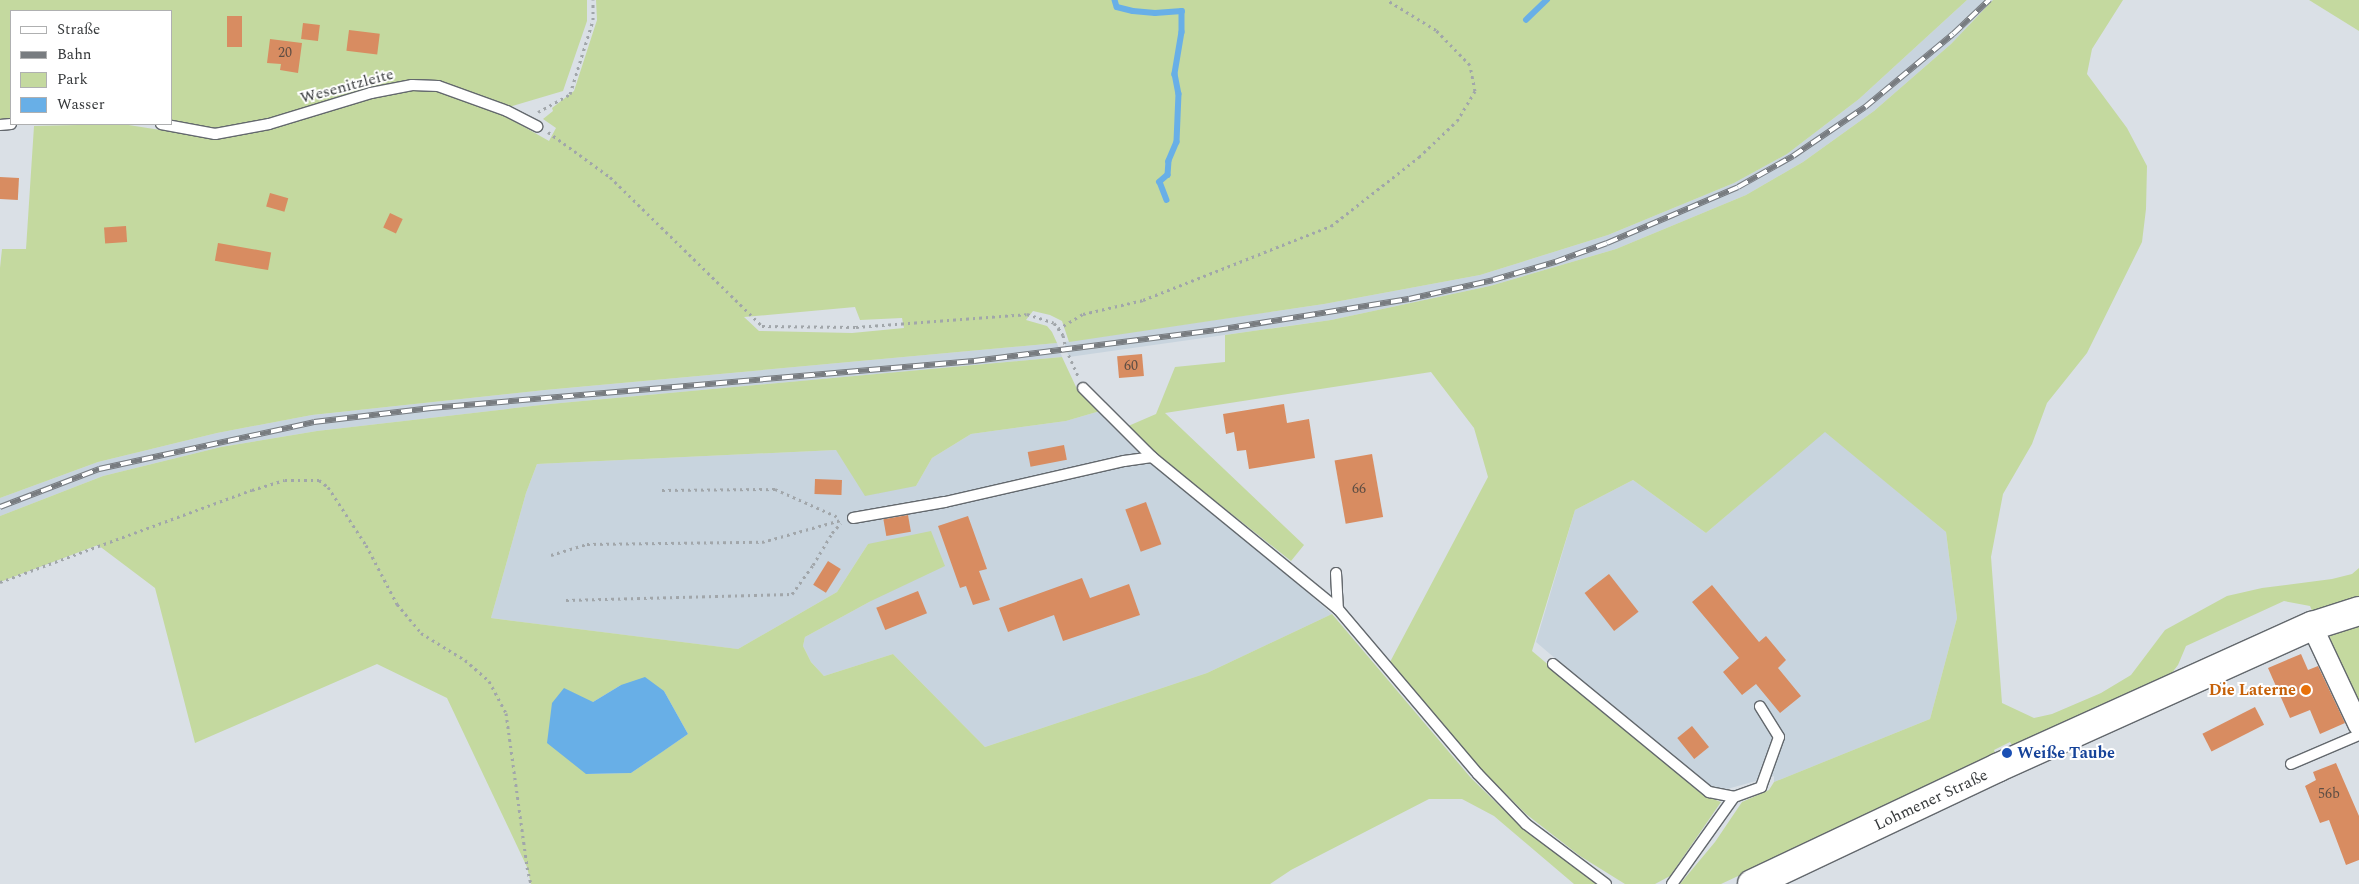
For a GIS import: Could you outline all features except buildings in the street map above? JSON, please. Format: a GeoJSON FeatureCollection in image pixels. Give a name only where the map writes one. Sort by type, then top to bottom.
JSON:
{"type":"FeatureCollection","features":[{"type":"Feature","properties":{"kind":"main road","name":"Lohmener Straße"},"geometry":{"type":"LineString","coordinates":[[1752,884],[1997,768],[2312,626],[2359,611]]}},
{"type":"Feature","properties":{"kind":"street"},"geometry":{"type":"LineString","coordinates":[[2312,626],[2359,726]]}},
{"type":"Feature","properties":{"kind":"lane","name":"Wesenitzleite"},"geometry":{"type":"LineString","coordinates":[[166,125],[215,134],[269,124],[371,93],[412,85],[438,86],[524,119],[537,126]]}},
{"type":"Feature","properties":{"kind":"lane"},"geometry":{"type":"LineString","coordinates":[[1083,388],[1152,457],[1338,609],[1478,774],[1526,824],[1606,884]]}},
{"type":"Feature","properties":{"kind":"lane"},"geometry":{"type":"LineString","coordinates":[[849,518],[945,502],[1152,457]]}},
{"type":"Feature","properties":{"kind":"lane"},"geometry":{"type":"LineString","coordinates":[[1336,573],[1338,609]]}},
{"type":"Feature","properties":{"kind":"lane"},"geometry":{"type":"LineString","coordinates":[[1553,664],[1709,792],[1734,797],[1761,787],[1779,737],[1760,706]]}},
{"type":"Feature","properties":{"kind":"lane"},"geometry":{"type":"LineString","coordinates":[[2291,764],[2359,735]]}},
{"type":"Feature","properties":{"kind":"lane"},"geometry":{"type":"LineString","coordinates":[[1672,884],[1734,797]]}},
{"type":"Feature","properties":{"kind":"path"},"geometry":{"type":"LineString","coordinates":[[524,119],[570,94],[593,20],[593,0]]}},
{"type":"Feature","properties":{"kind":"path"},"geometry":{"type":"LineString","coordinates":[[1058,329],[1083,314],[1143,300],[1331,226],[1412,163],[1457,121],[1475,90],[1470,65],[1436,30],[1387,0]]}},
{"type":"Feature","properties":{"kind":"path"},"geometry":{"type":"LineString","coordinates":[[537,126],[610,177],[762,326],[856,327],[1027,314],[1044,318],[1054,323],[1083,388]]}},
{"type":"Feature","properties":{"kind":"path"},"geometry":{"type":"LineString","coordinates":[[0,582],[252,490],[285,480],[319,480],[328,487],[366,546],[397,604],[421,633],[465,660],[489,681],[506,713],[531,884]]}},
{"type":"Feature","properties":{"kind":"path"},"geometry":{"type":"LineString","coordinates":[[662,490],[775,489],[849,518]]}},
{"type":"Feature","properties":{"kind":"path"},"geometry":{"type":"LineString","coordinates":[[551,555],[587,544],[762,542],[849,518]]}},
{"type":"Feature","properties":{"kind":"path"},"geometry":{"type":"LineString","coordinates":[[566,600],[792,594],[832,533],[849,518]]}},
{"type":"Feature","properties":{"kind":"shaded area"},"geometry":{"type":"Polygon","coordinates":[[[1967,0],[1993,0],[1951,44],[1874,111],[1803,162],[1746,195],[1616,249],[1490,286],[1331,320],[1069,357],[1064,342],[1324,304],[1480,275],[1608,235],[1734,183],[1787,154],[1859,99],[1967,0]]]}},
{"type":"Feature","properties":{"kind":"shaded area"},"geometry":{"type":"Polygon","coordinates":[[[1057,343],[1062,357],[550,404],[317,431],[221,447],[103,476],[0,516],[0,498],[98,462],[217,433],[312,415],[545,390],[1057,343]]]}},
{"type":"Feature","properties":{"kind":"shaded area"},"geometry":{"type":"Polygon","coordinates":[[[1100,411],[1332,614],[1207,673],[985,747],[893,654],[824,676],[811,662],[803,646],[805,637],[871,601],[868,544],[837,592],[738,649],[491,618],[526,493],[537,464],[836,450],[916,486],[932,458],[971,434],[1066,421],[1100,411]]]}},
{"type":"Feature","properties":{"kind":"shaded area"},"geometry":{"type":"Polygon","coordinates":[[[1825,431],[1946,532],[1957,618],[1930,719],[1774,782],[1774,776],[1727,789],[1712,787],[1695,778],[1536,642],[1575,510],[1633,480],[1706,533],[1825,431]]]}},
{"type":"Feature","properties":{"kind":"green space"},"geometry":{"type":"Polygon","coordinates":[[[0,0],[587,0],[587,21],[563,91],[509,107],[434,80],[416,79],[372,87],[266,120],[214,128],[172,121],[172,10],[10,10],[10,121],[0,122],[0,0]]]}},
{"type":"Feature","properties":{"kind":"green space"},"geometry":{"type":"Polygon","coordinates":[[[596,0],[1967,0],[1859,99],[1787,154],[1734,183],[1608,235],[1480,275],[1324,304],[1069,342],[1062,321],[1050,315],[1033,311],[1026,320],[1047,326],[1057,343],[545,390],[312,415],[217,433],[98,462],[0,498],[0,268],[2,249],[26,249],[34,126],[128,125],[212,138],[269,130],[369,98],[408,91],[437,91],[496,111],[549,141],[556,128],[543,119],[553,111],[552,108],[574,91],[597,20],[596,0]],[[855,307],[744,317],[759,331],[852,333],[904,328],[902,318],[860,320],[855,307]]]}},
{"type":"Feature","properties":{"kind":"green space"},"geometry":{"type":"Polygon","coordinates":[[[1993,0],[2123,0],[2092,49],[2087,74],[2127,128],[2147,166],[2146,209],[2142,242],[2087,353],[2047,403],[2032,444],[2003,494],[1991,557],[2002,703],[2034,718],[2052,714],[2101,693],[2131,675],[2165,630],[2227,596],[2262,588],[2332,579],[2352,574],[2359,568],[2359,598],[2313,613],[2310,606],[2284,601],[2186,646],[2178,665],[2168,678],[2013,747],[2010,742],[1994,750],[1996,756],[1721,884],[1680,884],[1715,842],[1742,802],[1769,790],[1774,782],[1930,719],[1957,618],[1946,532],[1825,432],[1706,533],[1633,480],[1575,510],[1532,651],[1703,795],[1721,802],[1670,876],[1655,884],[1625,884],[1580,856],[1526,814],[1480,768],[1390,662],[1488,477],[1474,428],[1431,372],[1165,413],[1304,545],[1291,561],[1141,442],[1126,427],[1156,414],[1175,367],[1225,362],[1225,335],[1331,320],[1490,286],[1616,249],[1746,195],[1803,162],[1874,111],[1951,44],[1993,0]]]}},
{"type":"Feature","properties":{"kind":"green space"},"geometry":{"type":"Polygon","coordinates":[[[2309,0],[2359,0],[2359,31],[2309,0]]]}},
{"type":"Feature","properties":{"kind":"green space"},"geometry":{"type":"Polygon","coordinates":[[[1062,357],[1077,389],[1100,411],[1066,421],[971,434],[932,458],[916,486],[865,496],[836,450],[537,464],[526,493],[491,618],[738,649],[837,592],[868,544],[931,531],[945,566],[871,601],[805,637],[803,646],[811,662],[824,676],[893,654],[985,747],[1207,673],[1332,614],[1471,778],[1525,831],[1598,884],[1574,884],[1494,816],[1462,799],[1429,799],[1291,870],[1270,884],[531,884],[527,867],[447,698],[377,664],[195,743],[155,588],[98,545],[0,582],[0,516],[103,476],[221,447],[317,431],[550,404],[1062,357]],[[621,685],[593,702],[586,774],[631,773],[688,734],[664,691],[621,685]]]}},
{"type":"Feature","properties":{"kind":"green space"},"geometry":{"type":"Polygon","coordinates":[[[2359,618],[2359,708],[2331,643],[2329,631],[2359,618]]]}},
{"type":"Feature","properties":{"kind":"water"},"geometry":{"type":"Polygon","coordinates":[[[645,677],[664,691],[688,734],[631,773],[586,774],[547,743],[552,703],[564,688],[593,702],[621,685],[645,677]]]}},
{"type":"Feature","properties":{"kind":"waterway"},"geometry":{"type":"LineString","coordinates":[[1115,0],[1117,7],[1133,11],[1155,13],[1182,11],[1182,32],[1175,74],[1179,94],[1177,142],[1169,161],[1168,175],[1160,182],[1167,200]]}},
{"type":"Feature","properties":{"kind":"waterway"},"geometry":{"type":"LineString","coordinates":[[1526,20],[1547,0]]}},
{"type":"Feature","properties":{"kind":"railway"},"geometry":{"type":"LineString","coordinates":[[0,507],[99,469],[314,422],[431,408],[974,361],[1217,330],[1409,299],[1493,280],[1555,262],[1607,243],[1738,187],[1793,156],[1865,107],[1953,34],[1989,0]]}},
{"type":"Feature","properties":{"kind":"place","name":"Die Laterne"},"geometry":{"type":"Point","coordinates":[2306,690]}},
{"type":"Feature","properties":{"kind":"place","name":"Weiße Taube"},"geometry":{"type":"Point","coordinates":[2007,753]}}]}
